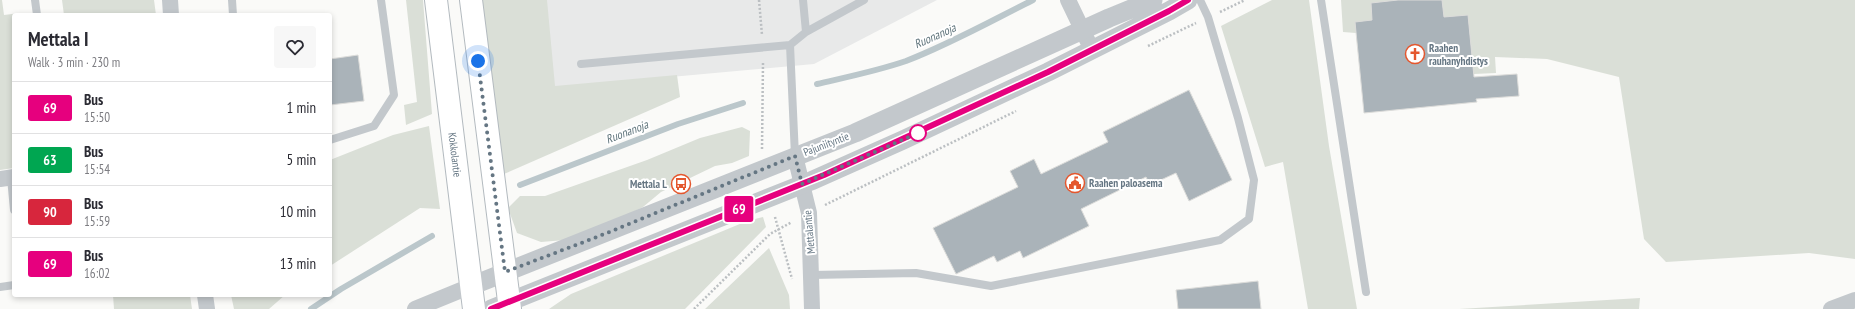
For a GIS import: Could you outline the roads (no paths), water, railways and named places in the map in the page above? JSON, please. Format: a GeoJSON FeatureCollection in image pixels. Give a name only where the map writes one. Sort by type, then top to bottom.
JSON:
{"type":"FeatureCollection","features":[{"type":"Feature","properties":{"kind":"main road","name":"Kokkolantie"},"geometry":{"type":"LineString","coordinates":[[436,0],[474,309]]}},
{"type":"Feature","properties":{"kind":"main road"},"geometry":{"type":"LineString","coordinates":[[471,0],[505,272],[504,307]]}},
{"type":"Feature","properties":{"kind":"street"},"geometry":{"type":"LineString","coordinates":[[170,0],[171,13]]}},
{"type":"Feature","properties":{"kind":"street"},"geometry":{"type":"LineString","coordinates":[[1068,0],[1092,50]]}},
{"type":"Feature","properties":{"kind":"street","name":"Pajuniityntie"},"geometry":{"type":"LineString","coordinates":[[471,286],[855,133],[1082,30],[1153,0]]}},
{"type":"Feature","properties":{"kind":"street"},"geometry":{"type":"LineString","coordinates":[[504,307],[802,184],[903,140],[1092,50],[1188,0]]}},
{"type":"Feature","properties":{"kind":"street","name":"Mettalantie"},"geometry":{"type":"LineString","coordinates":[[795,156],[809,214],[812,309]]}},
{"type":"Feature","properties":{"kind":"street"},"geometry":{"type":"LineString","coordinates":[[415,309],[471,286]]}},
{"type":"Feature","properties":{"kind":"street"},"geometry":{"type":"LineString","coordinates":[[205,297],[206,309]]}},
{"type":"Feature","properties":{"kind":"street"},"geometry":{"type":"LineString","coordinates":[[1831,309],[1855,300]]}},
{"type":"Feature","properties":{"kind":"lane"},"geometry":{"type":"LineString","coordinates":[[35,0],[37,13]]}},
{"type":"Feature","properties":{"kind":"lane"},"geometry":{"type":"LineString","coordinates":[[232,0],[233,13]]}},
{"type":"Feature","properties":{"kind":"lane"},"geometry":{"type":"LineString","coordinates":[[332,139],[374,126],[394,94],[381,0]]}},
{"type":"Feature","properties":{"kind":"lane"},"geometry":{"type":"LineString","coordinates":[[803,0],[806,32]]}},
{"type":"Feature","properties":{"kind":"lane"},"geometry":{"type":"LineString","coordinates":[[581,64],[790,45],[806,32],[864,0]]}},
{"type":"Feature","properties":{"kind":"lane"},"geometry":{"type":"LineString","coordinates":[[812,276],[916,273],[990,286],[1220,240],[1249,219],[1254,180],[1238,118],[1208,17],[1200,0]]}},
{"type":"Feature","properties":{"kind":"lane"},"geometry":{"type":"LineString","coordinates":[[1321,0],[1366,292]]}},
{"type":"Feature","properties":{"kind":"lane"},"geometry":{"type":"LineString","coordinates":[[790,45],[795,156]]}},
{"type":"Feature","properties":{"kind":"lane"},"geometry":{"type":"LineString","coordinates":[[8,178],[12,199]]}},
{"type":"Feature","properties":{"kind":"lane"},"geometry":{"type":"LineString","coordinates":[[0,287],[12,285]]}},
{"type":"Feature","properties":{"kind":"waterway","name":"Ruonanoja"},"geometry":{"type":"LineString","coordinates":[[817,84],[873,71],[906,61],[954,40],[1033,0]]}},
{"type":"Feature","properties":{"kind":"waterway","name":"Ruonanoja"},"geometry":{"type":"LineString","coordinates":[[520,185],[678,124],[743,103]]}},
{"type":"Feature","properties":{"kind":"waterway","name":"Ruonanoja"},"geometry":{"type":"LineString","coordinates":[[332,295],[432,236]]}},
{"type":"Feature","properties":{"kind":"waterway","name":"Ruonanoja"},"geometry":{"type":"LineString","coordinates":[[311,309],[329,297]]}},
{"type":"Feature","properties":{"kind":"place","name":"Raahen rauhanyhdistys"},"geometry":{"type":"Point","coordinates":[1415,54]}},
{"type":"Feature","properties":{"kind":"place","name":"Raahen paloasema"},"geometry":{"type":"Point","coordinates":[1075,183]}},
{"type":"Feature","properties":{"kind":"place","name":"Mettala L"},"geometry":{"type":"Point","coordinates":[681,184]}}]}
